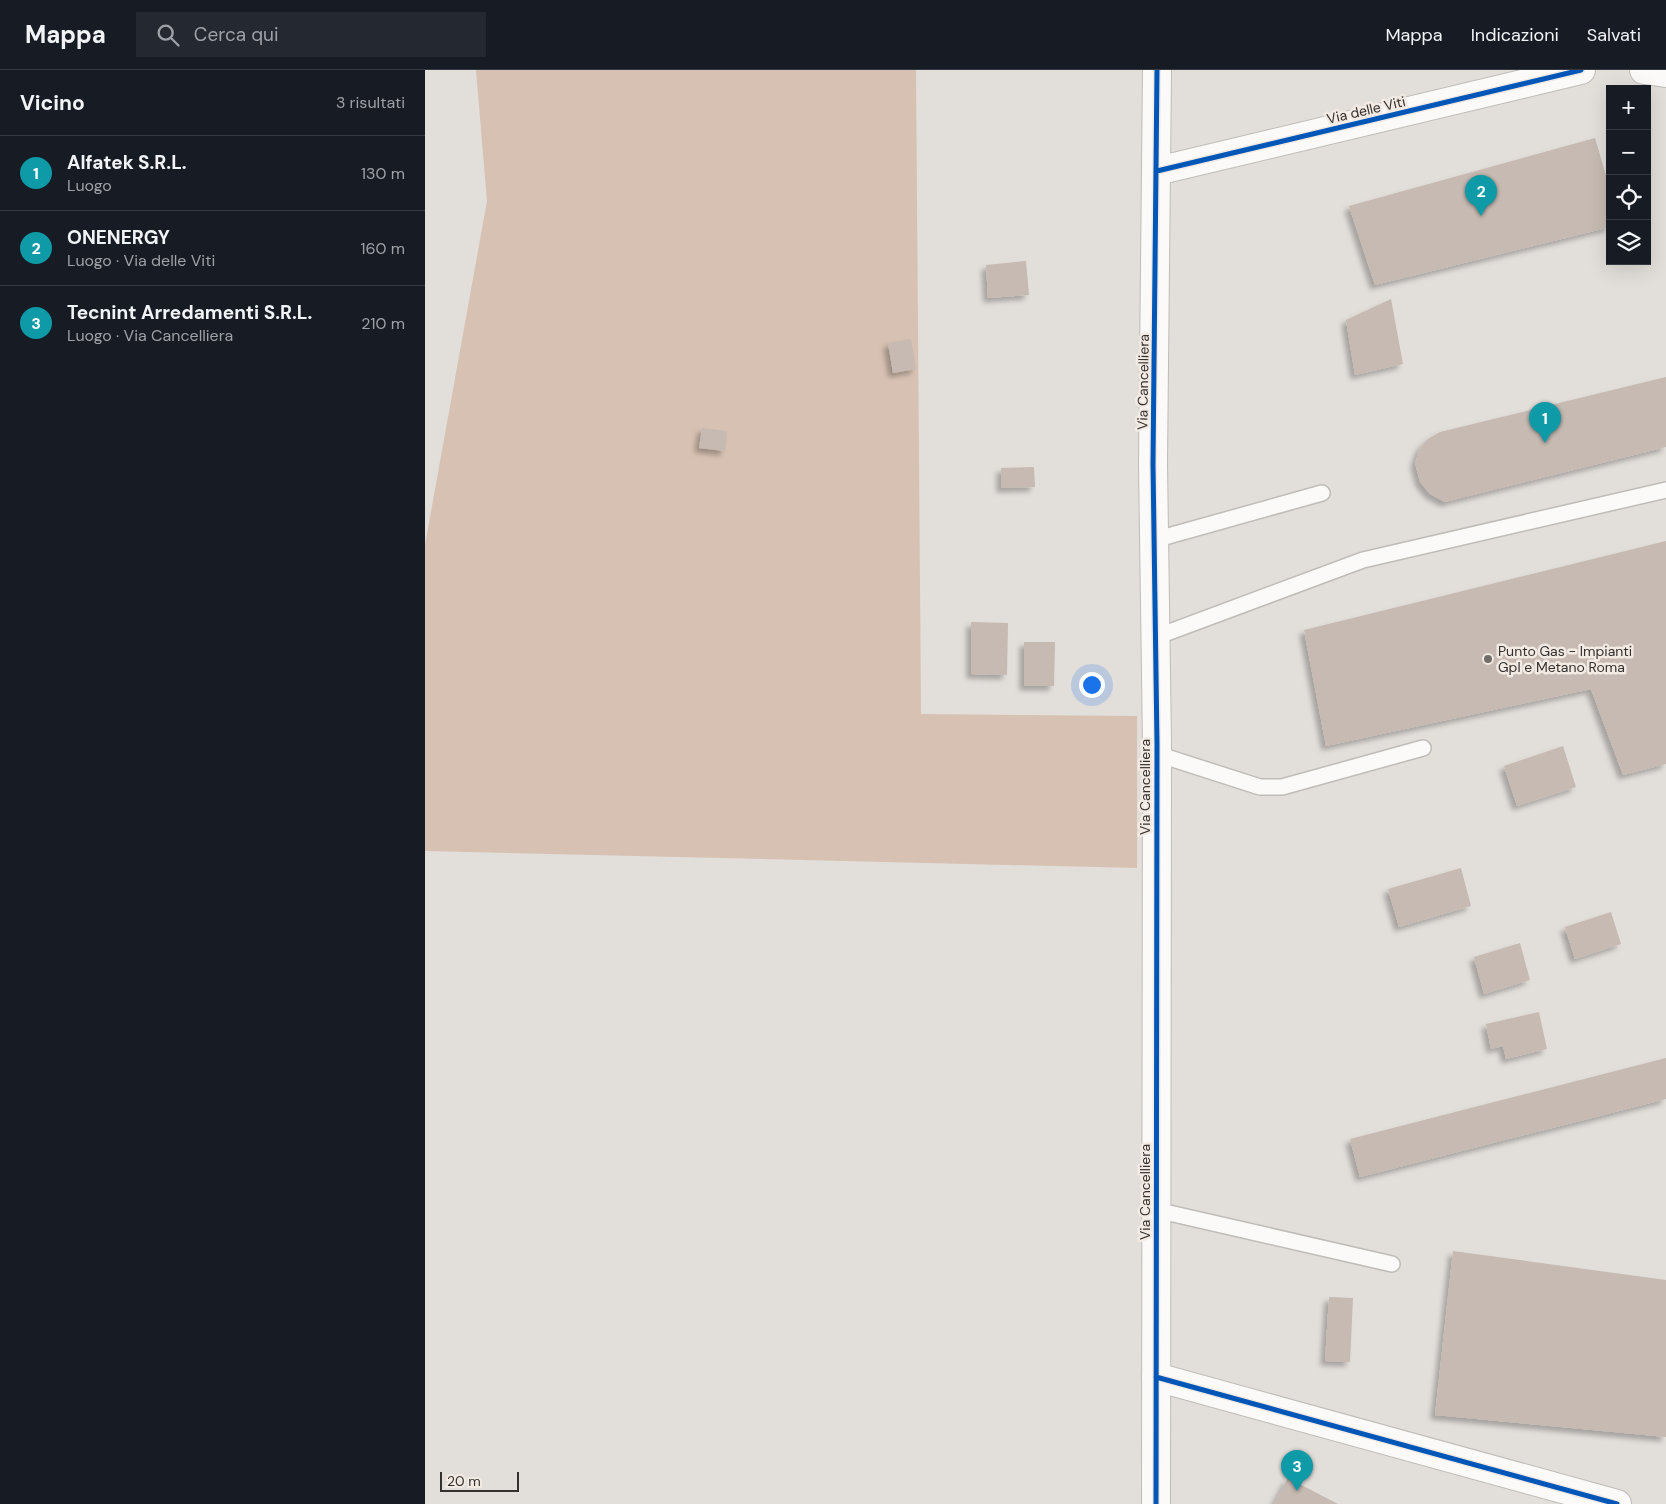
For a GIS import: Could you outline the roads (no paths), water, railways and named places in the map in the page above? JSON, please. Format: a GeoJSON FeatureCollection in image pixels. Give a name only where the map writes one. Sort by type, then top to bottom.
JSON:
{"type":"FeatureCollection","features":[{"type":"Feature","properties":{"kind":"street","name":"Via Cancelliera"},"geometry":{"type":"LineString","coordinates":[[1156,1504],[1157,754],[1154,540],[1157,70]]}},
{"type":"Feature","properties":{"kind":"street","name":"Via delle Viti"},"geometry":{"type":"LineString","coordinates":[[1157,172],[1581,70]]}},
{"type":"Feature","properties":{"kind":"street"},"geometry":{"type":"LineString","coordinates":[[1644,70],[1666,73]]}},
{"type":"Feature","properties":{"kind":"street"},"geometry":{"type":"LineString","coordinates":[[1156,1377],[1617,1504]]}},
{"type":"Feature","properties":{"kind":"lane"},"geometry":{"type":"LineString","coordinates":[[1156,638],[1363,560],[1666,490]]}},
{"type":"Feature","properties":{"kind":"lane"},"geometry":{"type":"LineString","coordinates":[[1154,540],[1322,493]]}},
{"type":"Feature","properties":{"kind":"lane"},"geometry":{"type":"LineString","coordinates":[[1157,754],[1260,787],[1272,788],[1282,787],[1423,748]]}},
{"type":"Feature","properties":{"kind":"lane"},"geometry":{"type":"LineString","coordinates":[[1156,1210],[1392,1264]]}},
{"type":"Feature","properties":{"kind":"place","name":"ONENERGY"},"geometry":{"type":"Point","coordinates":[1481,216]}},
{"type":"Feature","properties":{"kind":"place","name":"Alfatek S.R.L."},"geometry":{"type":"Point","coordinates":[1545,443]}},
{"type":"Feature","properties":{"kind":"place","name":"Punto Gas - Impianti Gpl e Metano Roma"},"geometry":{"type":"Point","coordinates":[1488,659]}},
{"type":"Feature","properties":{"kind":"place","name":"Tecnint Arredamenti S.R.L."},"geometry":{"type":"Point","coordinates":[1297,1491]}}]}
